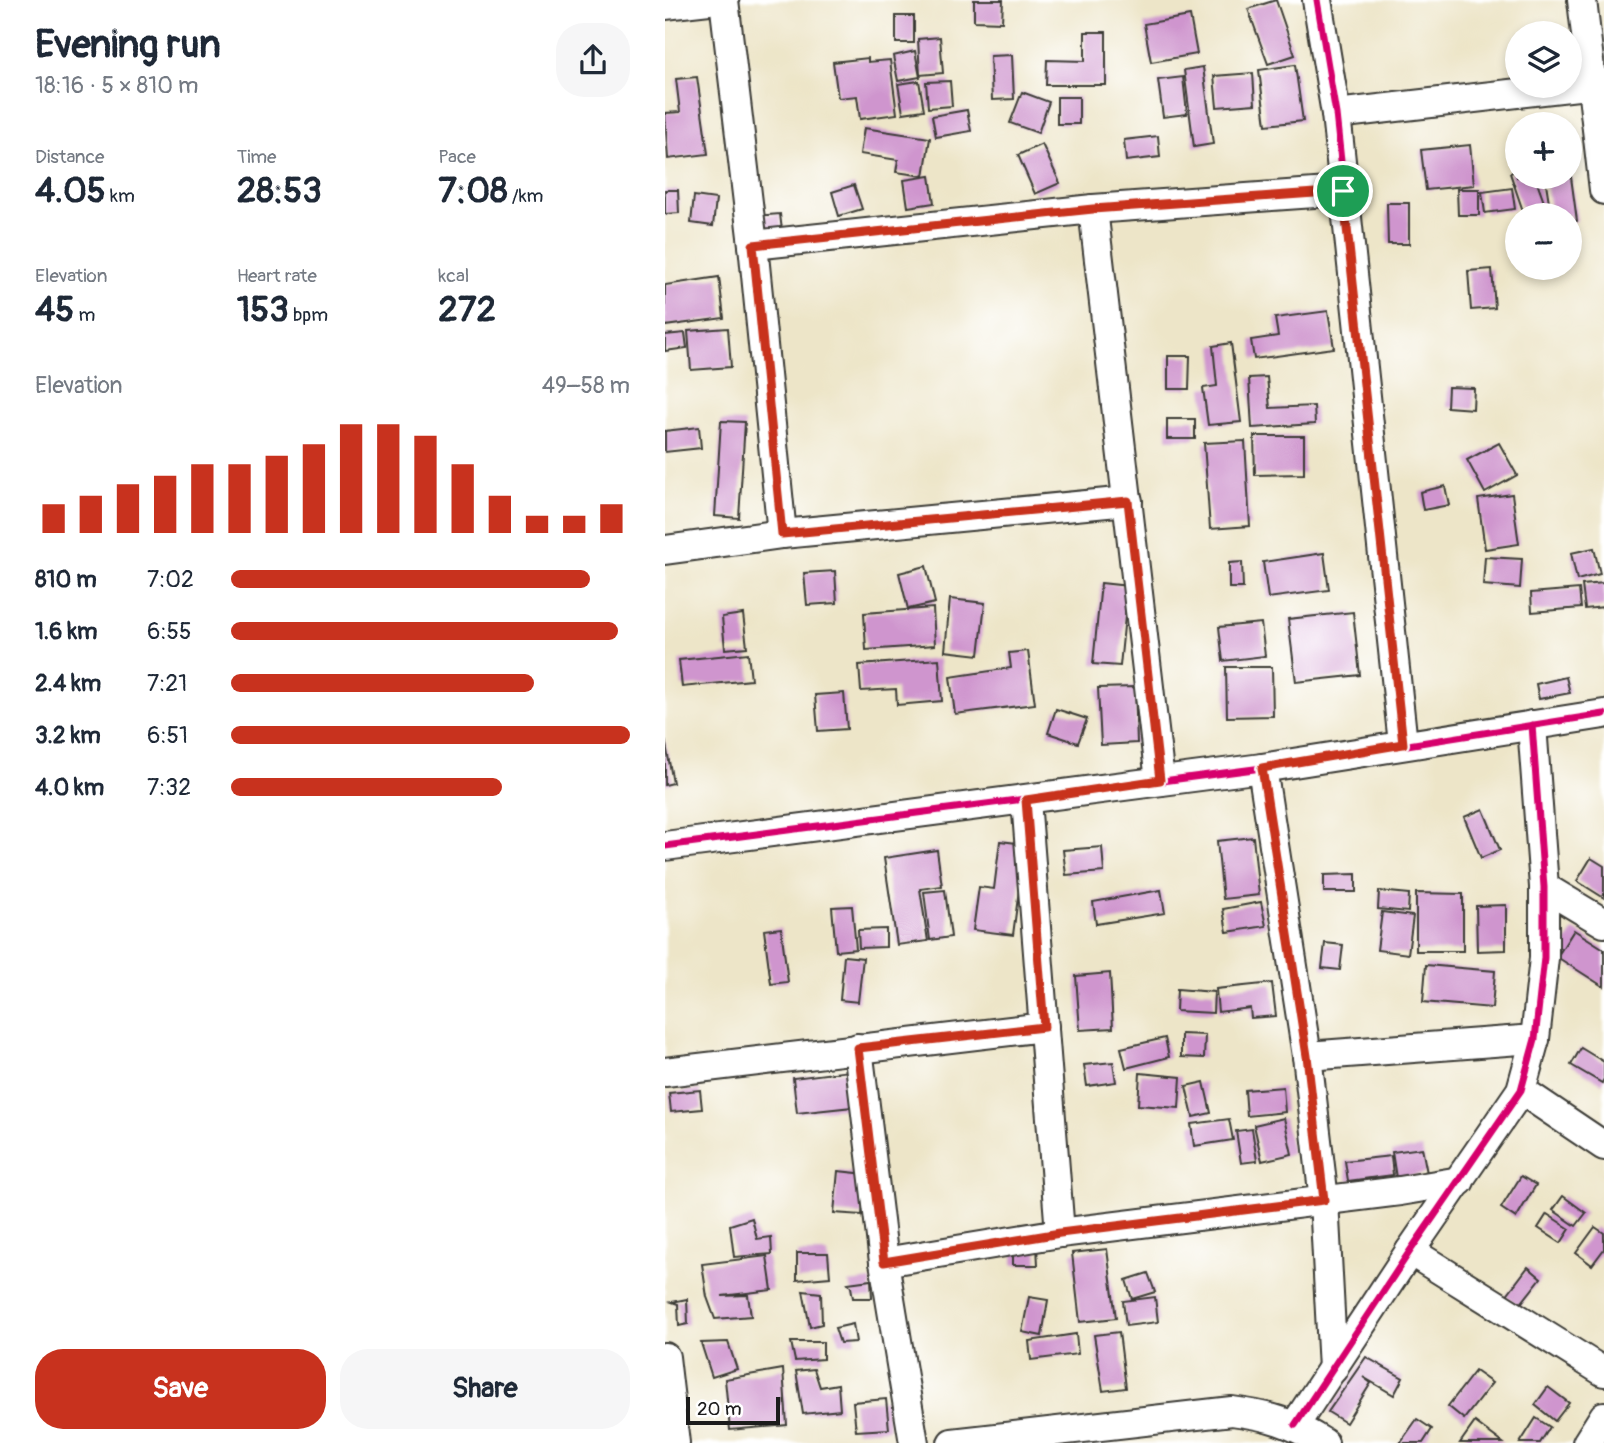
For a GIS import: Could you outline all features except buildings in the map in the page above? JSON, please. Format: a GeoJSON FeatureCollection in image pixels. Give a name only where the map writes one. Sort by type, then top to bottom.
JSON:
{"type":"FeatureCollection","features":[{"type":"Feature","properties":{"kind":"street"},"geometry":{"type":"LineString","coordinates":[[665,5],[709,0]]}},
{"type":"Feature","properties":{"kind":"street"},"geometry":{"type":"LineString","coordinates":[[724,0],[753,245],[782,534]]}},
{"type":"Feature","properties":{"kind":"street"},"geometry":{"type":"LineString","coordinates":[[1317,0],[1336,114],[1403,744]]}},
{"type":"Feature","properties":{"kind":"street"},"geometry":{"type":"LineString","coordinates":[[1582,0],[1598,84],[1604,190]]}},
{"type":"Feature","properties":{"kind":"street"},"geometry":{"type":"LineString","coordinates":[[1336,114],[1598,84]]}},
{"type":"Feature","properties":{"kind":"street"},"geometry":{"type":"LineString","coordinates":[[753,245],[1093,209],[1343,191]]}},
{"type":"Feature","properties":{"kind":"street"},"geometry":{"type":"LineString","coordinates":[[1093,209],[1160,780]]}},
{"type":"Feature","properties":{"kind":"street"},"geometry":{"type":"LineString","coordinates":[[665,550],[782,534],[1128,501]]}},
{"type":"Feature","properties":{"kind":"street"},"geometry":{"type":"LineString","coordinates":[[665,846],[1262,768],[1604,714]]}},
{"type":"Feature","properties":{"kind":"street"},"geometry":{"type":"LineString","coordinates":[[1294,1425],[1521,1090],[1535,1039],[1544,958],[1544,887],[1532,725]]}},
{"type":"Feature","properties":{"kind":"street"},"geometry":{"type":"LineString","coordinates":[[1262,768],[1307,1056],[1324,1200],[1333,1369]]}},
{"type":"Feature","properties":{"kind":"street"},"geometry":{"type":"LineString","coordinates":[[1026,800],[1060,1233]]}},
{"type":"Feature","properties":{"kind":"street"},"geometry":{"type":"LineString","coordinates":[[1544,887],[1604,923]]}},
{"type":"Feature","properties":{"kind":"street"},"geometry":{"type":"LineString","coordinates":[[665,1072],[1044,1027]]}},
{"type":"Feature","properties":{"kind":"street"},"geometry":{"type":"LineString","coordinates":[[1307,1056],[1535,1039]]}},
{"type":"Feature","properties":{"kind":"street"},"geometry":{"type":"LineString","coordinates":[[858,1048],[884,1262],[914,1443]]}},
{"type":"Feature","properties":{"kind":"street"},"geometry":{"type":"LineString","coordinates":[[1521,1090],[1604,1146]]}},
{"type":"Feature","properties":{"kind":"street"},"geometry":{"type":"LineString","coordinates":[[884,1262],[1060,1233],[1460,1181]]}},
{"type":"Feature","properties":{"kind":"street"},"geometry":{"type":"LineString","coordinates":[[1410,1251],[1604,1372]]}},
{"type":"Feature","properties":{"kind":"street"},"geometry":{"type":"LineString","coordinates":[[665,1357],[675,1443]]}},
{"type":"Feature","properties":{"kind":"street"},"geometry":{"type":"LineString","coordinates":[[952,1443],[1232,1411],[1264,1415],[1294,1425],[1324,1443]]}},
{"type":"Feature","properties":{"kind":"street"},"geometry":{"type":"LineString","coordinates":[[1587,1443],[1604,1416]]}},
{"type":"Feature","properties":{"kind":"cycle path"},"geometry":{"type":"LineString","coordinates":[[1317,0],[1336,114],[1403,744]]}},
{"type":"Feature","properties":{"kind":"cycle path"},"geometry":{"type":"LineString","coordinates":[[665,846],[1262,768],[1604,714]]}},
{"type":"Feature","properties":{"kind":"cycle path"},"geometry":{"type":"LineString","coordinates":[[1295,1425],[1521,1090],[1535,1039],[1544,958],[1544,887],[1532,725]]}},
{"type":"Feature","properties":{"kind":"route"},"geometry":{"type":"LineString","coordinates":[[1343,191],[1403,744],[1262,768],[1307,1056],[1324,1200],[1060,1233],[884,1262],[858,1048],[1044,1027],[1026,800],[1160,780],[1128,501],[782,534],[753,245],[1093,209],[1343,191]]}}]}
